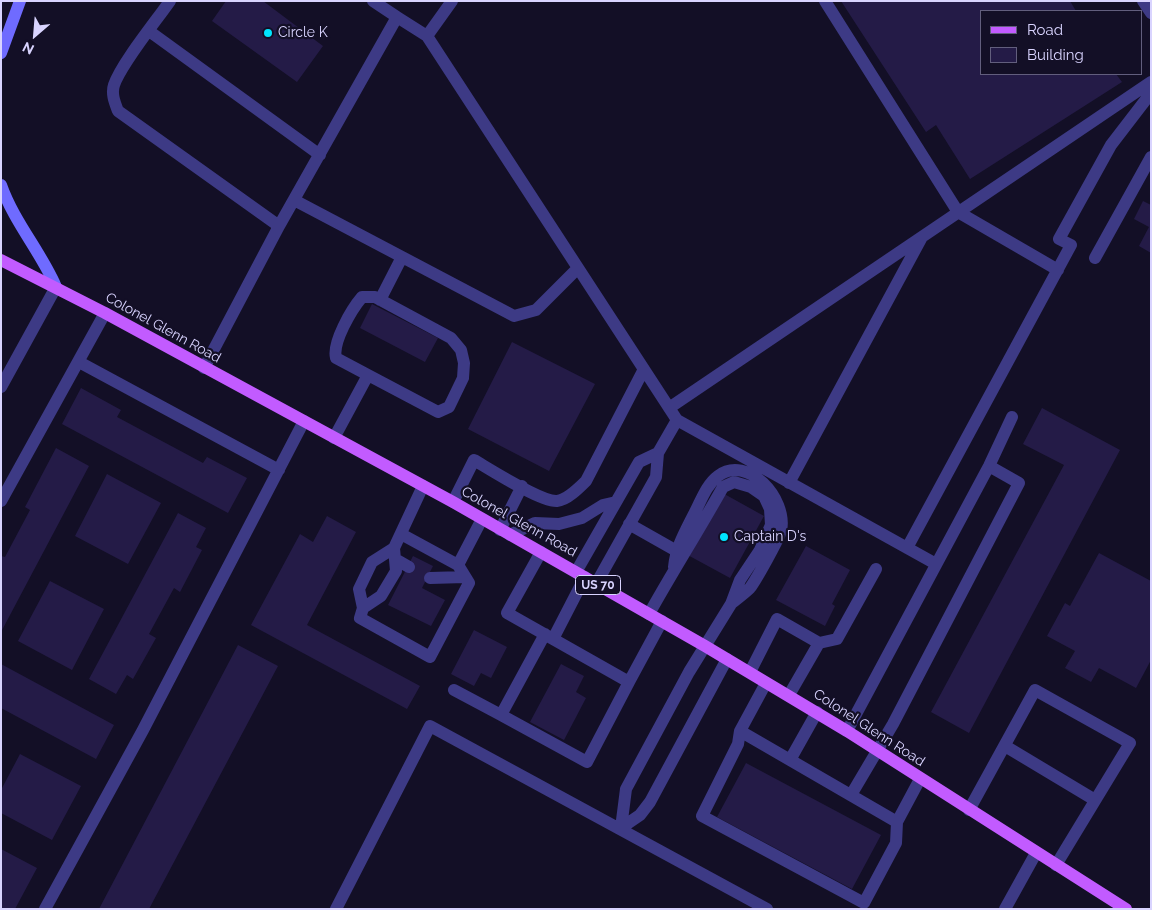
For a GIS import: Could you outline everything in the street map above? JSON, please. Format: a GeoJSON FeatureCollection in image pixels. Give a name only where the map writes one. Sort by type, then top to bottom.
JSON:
{"type":"FeatureCollection","features":[{"type":"Feature","properties":{"kind":"main road"},"geometry":{"type":"LineString","coordinates":[[1,52],[20,1]]}},
{"type":"Feature","properties":{"kind":"main road"},"geometry":{"type":"LineString","coordinates":[[1,185],[14,214],[48,270],[56,287]]}},
{"type":"Feature","properties":{"kind":"main road","name":"Colonel Glenn Road"},"geometry":{"type":"LineString","coordinates":[[4,260],[453,502],[662,621],[817,712],[1126,909]]}},
{"type":"Feature","properties":{"kind":"lane"},"geometry":{"type":"LineString","coordinates":[[170,1],[114,85],[113,98],[118,112],[279,226]]}},
{"type":"Feature","properties":{"kind":"lane"},"geometry":{"type":"LineString","coordinates":[[373,1],[427,36],[677,420],[936,564]]}},
{"type":"Feature","properties":{"kind":"lane"},"geometry":{"type":"LineString","coordinates":[[427,36],[452,1]]}},
{"type":"Feature","properties":{"kind":"lane"},"geometry":{"type":"LineString","coordinates":[[825,1],[958,212],[1058,270]]}},
{"type":"Feature","properties":{"kind":"lane"},"geometry":{"type":"LineString","coordinates":[[1143,1],[1151,13]]}},
{"type":"Feature","properties":{"kind":"lane"},"geometry":{"type":"LineString","coordinates":[[204,368],[279,226],[396,17]]}},
{"type":"Feature","properties":{"kind":"lane"},"geometry":{"type":"LineString","coordinates":[[149,31],[320,155]]}},
{"type":"Feature","properties":{"kind":"lane"},"geometry":{"type":"LineString","coordinates":[[669,408],[1151,82]]}},
{"type":"Feature","properties":{"kind":"lane"},"geometry":{"type":"LineString","coordinates":[[906,548],[1071,245],[1059,239],[1112,145],[1151,93]]}},
{"type":"Feature","properties":{"kind":"lane"},"geometry":{"type":"LineString","coordinates":[[1095,258],[1151,156]]}},
{"type":"Feature","properties":{"kind":"lane"},"geometry":{"type":"LineString","coordinates":[[294,200],[514,316],[536,310],[578,268]]}},
{"type":"Feature","properties":{"kind":"lane"},"geometry":{"type":"LineString","coordinates":[[789,482],[923,236]]}},
{"type":"Feature","properties":{"kind":"lane"},"geometry":{"type":"LineString","coordinates":[[380,300],[402,257]]}},
{"type":"Feature","properties":{"kind":"lane"},"geometry":{"type":"LineString","coordinates":[[1,387],[56,287]]}},
{"type":"Feature","properties":{"kind":"lane"},"geometry":{"type":"LineString","coordinates":[[362,297],[375,297],[380,300],[452,338],[461,350],[464,363],[463,378],[450,407],[438,412],[336,358],[334,350],[358,302],[362,297]]}},
{"type":"Feature","properties":{"kind":"lane"},"geometry":{"type":"LineString","coordinates":[[1,501],[105,313]]}},
{"type":"Feature","properties":{"kind":"lane"},"geometry":{"type":"LineString","coordinates":[[79,362],[278,470]]}},
{"type":"Feature","properties":{"kind":"lane"},"geometry":{"type":"LineString","coordinates":[[453,502],[474,460],[545,499],[559,501],[586,481],[644,369]]}},
{"type":"Feature","properties":{"kind":"lane"},"geometry":{"type":"LineString","coordinates":[[334,438],[368,375]]}},
{"type":"Feature","properties":{"kind":"lane"},"geometry":{"type":"LineString","coordinates":[[847,731],[989,466],[1012,417]]}},
{"type":"Feature","properties":{"kind":"lane"},"geometry":{"type":"LineString","coordinates":[[596,584],[656,477],[658,453],[677,420]]}},
{"type":"Feature","properties":{"kind":"lane"},"geometry":{"type":"LineString","coordinates":[[45,909],[143,730],[304,421]]}},
{"type":"Feature","properties":{"kind":"lane"},"geometry":{"type":"LineString","coordinates":[[501,715],[549,637],[616,502],[639,462],[658,453]]}},
{"type":"Feature","properties":{"kind":"lane"},"geometry":{"type":"LineString","coordinates":[[851,795],[878,751],[1020,483],[989,466]]}},
{"type":"Feature","properties":{"kind":"lane"},"geometry":{"type":"LineString","coordinates":[[621,828],[626,789],[730,604],[740,580],[760,550],[771,524],[770,509],[764,496],[751,486],[734,482],[723,487],[680,553],[649,614]]}},
{"type":"Feature","properties":{"kind":"lane"},"geometry":{"type":"LineString","coordinates":[[363,608],[382,596],[396,571],[394,554],[423,486]]}},
{"type":"Feature","properties":{"kind":"lane"},"geometry":{"type":"LineString","coordinates":[[505,533],[522,486]]}},
{"type":"Feature","properties":{"kind":"lane"},"geometry":{"type":"LineString","coordinates":[[505,533],[535,522],[559,524],[582,518],[603,505],[616,502]]}},
{"type":"Feature","properties":{"kind":"lane"},"geometry":{"type":"LineString","coordinates":[[458,565],[482,519]]}},
{"type":"Feature","properties":{"kind":"lane"},"geometry":{"type":"LineString","coordinates":[[629,524],[680,553]]}},
{"type":"Feature","properties":{"kind":"lane"},"geometry":{"type":"LineString","coordinates":[[394,554],[372,562],[359,589],[363,608],[360,618],[430,657],[469,583],[458,565],[401,534]]}},
{"type":"Feature","properties":{"kind":"lane"},"geometry":{"type":"LineString","coordinates":[[541,552],[507,613],[629,682]]}},
{"type":"Feature","properties":{"kind":"lane"},"geometry":{"type":"LineString","coordinates":[[394,554],[409,567]]}},
{"type":"Feature","properties":{"kind":"lane"},"geometry":{"type":"LineString","coordinates":[[750,672],[777,619],[819,643],[837,639],[876,568]]}},
{"type":"Feature","properties":{"kind":"lane"},"geometry":{"type":"LineString","coordinates":[[430,578],[465,577]]}},
{"type":"Feature","properties":{"kind":"lane"},"geometry":{"type":"LineString","coordinates":[[454,690],[587,762],[662,621]]}},
{"type":"Feature","properties":{"kind":"lane"},"geometry":{"type":"LineString","coordinates":[[789,695],[819,643]]}},
{"type":"Feature","properties":{"kind":"lane"},"geometry":{"type":"LineString","coordinates":[[621,828],[640,815],[650,802],[727,659]]}},
{"type":"Feature","properties":{"kind":"lane"},"geometry":{"type":"LineString","coordinates":[[766,682],[740,731],[738,744],[702,816],[864,903],[896,843],[897,822],[920,779]]}},
{"type":"Feature","properties":{"kind":"lane"},"geometry":{"type":"LineString","coordinates":[[969,810],[1035,690],[1130,743],[1056,865]]}},
{"type":"Feature","properties":{"kind":"lane"},"geometry":{"type":"LineString","coordinates":[[790,760],[817,712]]}},
{"type":"Feature","properties":{"kind":"lane"},"geometry":{"type":"LineString","coordinates":[[336,909],[430,726],[621,828],[767,909]]}},
{"type":"Feature","properties":{"kind":"lane"},"geometry":{"type":"LineString","coordinates":[[740,731],[897,822]]}},
{"type":"Feature","properties":{"kind":"lane"},"geometry":{"type":"LineString","coordinates":[[1005,746],[1095,800]]}},
{"type":"Feature","properties":{"kind":"lane"},"geometry":{"type":"LineString","coordinates":[[1005,909],[1036,853]]}},
{"type":"Feature","properties":{"kind":"building","name":"Circle K"},"geometry":{"type":"Polygon","coordinates":[[[226,1],[263,1],[323,46],[297,82],[212,21],[226,1]]]}},
{"type":"Feature","properties":{"kind":"building"},"geometry":{"type":"Polygon","coordinates":[[[841,1],[1070,1],[1075,10],[980,10],[980,75],[1117,75],[1122,82],[970,179],[936,125],[926,132],[841,1]]]}},
{"type":"Feature","properties":{"kind":"building"},"geometry":{"type":"Polygon","coordinates":[[[1143,201],[1151,205],[1151,253],[1139,246],[1149,227],[1134,219],[1143,201]]]}},
{"type":"Feature","properties":{"kind":"building"},"geometry":{"type":"Polygon","coordinates":[[[372,304],[438,338],[425,362],[360,328],[372,304]]]}},
{"type":"Feature","properties":{"kind":"building"},"geometry":{"type":"Polygon","coordinates":[[[512,342],[595,384],[549,471],[468,429],[512,342]]]}},
{"type":"Feature","properties":{"kind":"building"},"geometry":{"type":"Polygon","coordinates":[[[81,388],[121,410],[117,417],[203,463],[207,457],[247,478],[228,513],[62,424],[81,388]]]}},
{"type":"Feature","properties":{"kind":"building"},"geometry":{"type":"Polygon","coordinates":[[[1042,408],[1120,450],[969,733],[931,712],[1064,465],[1023,444],[1042,408]]]}},
{"type":"Feature","properties":{"kind":"building"},"geometry":{"type":"Polygon","coordinates":[[[56,448],[89,466],[1,632],[1,556],[5,557],[30,510],[25,507],[56,448]]]}},
{"type":"Feature","properties":{"kind":"building"},"geometry":{"type":"Polygon","coordinates":[[[107,474],[161,503],[128,564],[75,536],[107,474]]]}},
{"type":"Feature","properties":{"kind":"building"},"geometry":{"type":"Polygon","coordinates":[[[719,491],[764,516],[730,578],[684,553],[719,491]]]}},
{"type":"Feature","properties":{"kind":"building"},"geometry":{"type":"Polygon","coordinates":[[[178,513],[206,528],[196,547],[202,550],[180,592],[174,588],[149,634],[156,638],[133,679],[127,675],[116,694],[89,679],[178,513]]]}},
{"type":"Feature","properties":{"kind":"building"},"geometry":{"type":"Polygon","coordinates":[[[327,516],[356,532],[307,625],[420,686],[407,709],[251,625],[300,534],[313,542],[327,516]]]}},
{"type":"Feature","properties":{"kind":"building"},"geometry":{"type":"Polygon","coordinates":[[[806,546],[850,570],[832,604],[835,606],[825,626],[776,600],[806,546]]]}},
{"type":"Feature","properties":{"kind":"building"},"geometry":{"type":"Polygon","coordinates":[[[1099,553],[1151,581],[1151,660],[1136,688],[1099,668],[1091,682],[1065,668],[1075,651],[1047,636],[1065,603],[1070,606],[1099,553]]]}},
{"type":"Feature","properties":{"kind":"building"},"geometry":{"type":"Polygon","coordinates":[[[413,556],[433,566],[422,588],[445,600],[431,626],[388,605],[413,556]]]}},
{"type":"Feature","properties":{"kind":"building"},"geometry":{"type":"Polygon","coordinates":[[[50,581],[104,609],[72,670],[18,641],[50,581]]]}},
{"type":"Feature","properties":{"kind":"building"},"geometry":{"type":"Polygon","coordinates":[[[474,630],[507,647],[491,678],[481,673],[474,686],[451,674],[474,630]]]}},
{"type":"Feature","properties":{"kind":"building"},"geometry":{"type":"Polygon","coordinates":[[[238,645],[278,666],[149,909],[99,909],[238,645]]]}},
{"type":"Feature","properties":{"kind":"building"},"geometry":{"type":"Polygon","coordinates":[[[1,664],[114,725],[96,759],[1,708],[1,664]]]}},
{"type":"Feature","properties":{"kind":"building"},"geometry":{"type":"Polygon","coordinates":[[[561,664],[584,676],[576,692],[586,698],[564,740],[530,722],[561,664]]]}},
{"type":"Feature","properties":{"kind":"building"},"geometry":{"type":"Polygon","coordinates":[[[20,754],[81,786],[52,840],[1,813],[1,790],[20,754]]]}},
{"type":"Feature","properties":{"kind":"building"},"geometry":{"type":"Polygon","coordinates":[[[746,763],[881,835],[852,889],[717,817],[746,763]]]}},
{"type":"Feature","properties":{"kind":"building"},"geometry":{"type":"Polygon","coordinates":[[[1,849],[37,868],[15,909],[1,909],[1,849]]]}},
{"type":"Feature","properties":{"kind":"place","name":"Circle K"},"geometry":{"type":"Point","coordinates":[268,33]}},
{"type":"Feature","properties":{"kind":"place","name":"Captain D's"},"geometry":{"type":"Point","coordinates":[724,537]}}]}
